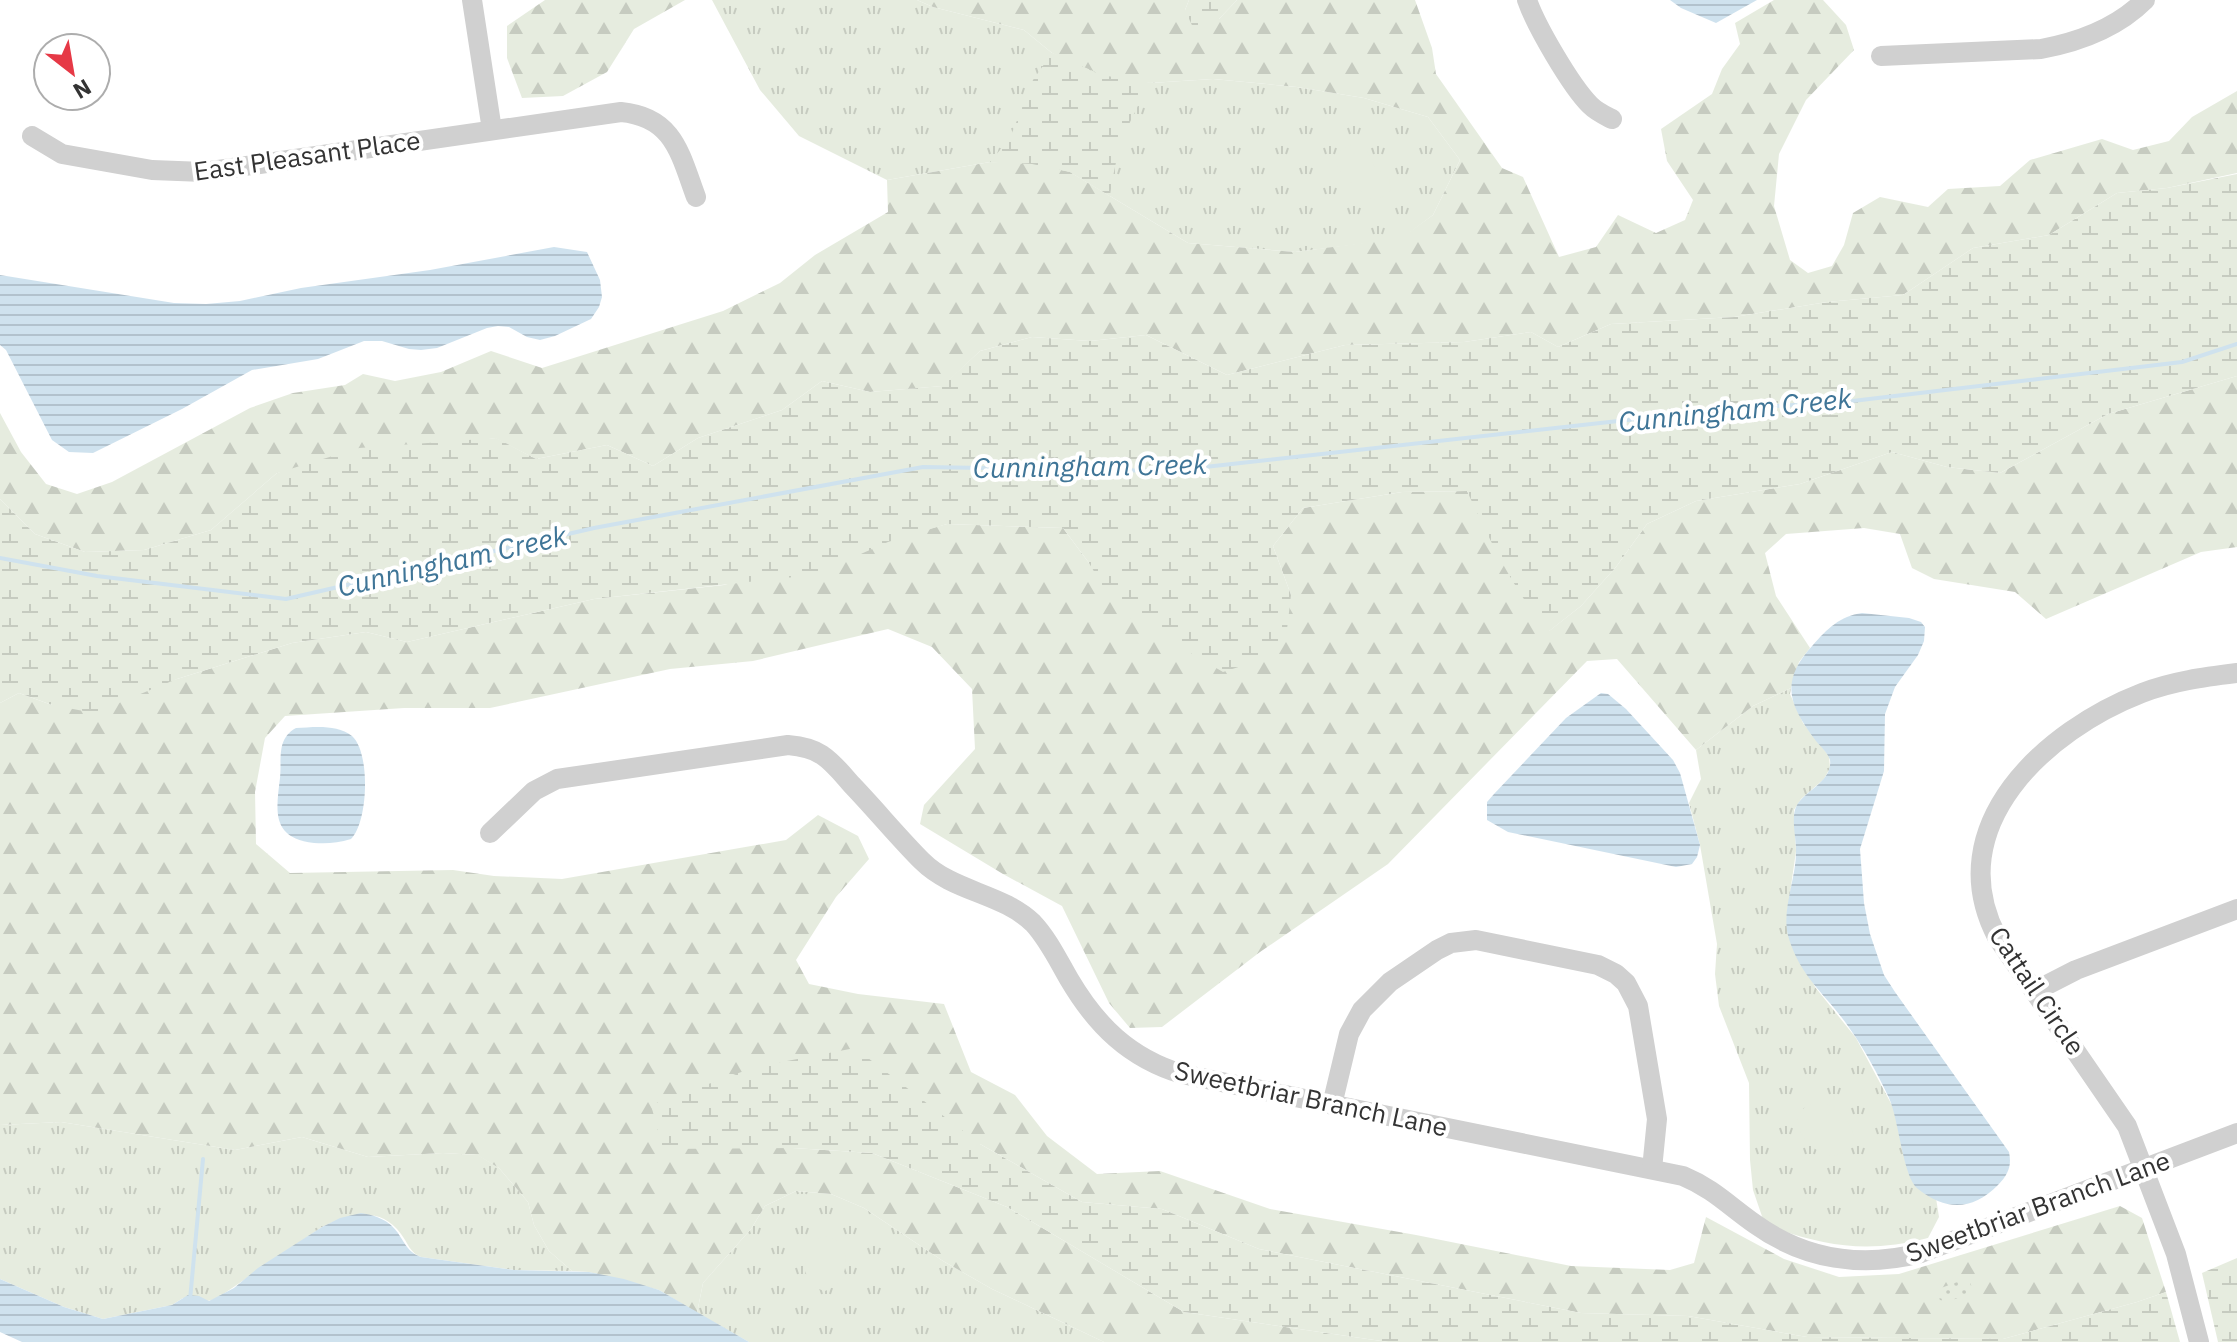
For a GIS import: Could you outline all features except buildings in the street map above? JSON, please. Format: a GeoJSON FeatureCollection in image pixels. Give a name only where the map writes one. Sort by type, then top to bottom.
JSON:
{"type":"FeatureCollection","features":[{"type":"Feature","properties":{"kind":"street"},"geometry":{"type":"LineString","coordinates":[[472,0],[492,130]]}},
{"type":"Feature","properties":{"kind":"street"},"geometry":{"type":"LineString","coordinates":[[1527,0],[1543,34],[1589,104],[1612,119]]}},
{"type":"Feature","properties":{"kind":"street"},"geometry":{"type":"LineString","coordinates":[[1881,56],[2061,46],[2111,26],[2145,0]]}},
{"type":"Feature","properties":{"kind":"street","name":"East Pleasant Place"},"geometry":{"type":"LineString","coordinates":[[32,136],[62,154],[178,173],[204,172],[621,112],[635,113],[648,118],[669,134],[678,147],[696,197]]}},
{"type":"Feature","properties":{"kind":"street","name":"Cattail Circle"},"geometry":{"type":"LineString","coordinates":[[2199,1342],[2176,1254],[2127,1126],[1997,937],[1989,922],[1980,889],[1980,856],[1989,825],[2000,804],[2036,761],[2060,741],[2112,707],[2160,687],[2237,673]]}},
{"type":"Feature","properties":{"kind":"street","name":"Sweetbriar Branch Lane"},"geometry":{"type":"LineString","coordinates":[[490,833],[534,791],[557,779],[788,745],[811,749],[831,762],[925,864],[954,882],[1006,904],[1032,923],[1100,1024],[1137,1055],[1182,1074],[1652,1169],[1703,1184],[1775,1238],[1827,1258],[1871,1262],[1921,1253],[2237,1133]]}},
{"type":"Feature","properties":{"kind":"street"},"geometry":{"type":"LineString","coordinates":[[2035,991],[2076,970],[2237,909]]}},
{"type":"Feature","properties":{"kind":"street"},"geometry":{"type":"LineString","coordinates":[[1332,1105],[1349,1034],[1374,995],[1437,950],[1451,943],[1476,940],[1598,965],[1626,983],[1638,1006],[1657,1119],[1652,1169]]}},
{"type":"Feature","properties":{"kind":"green space"},"geometry":{"type":"Polygon","coordinates":[[[545,0],[685,0],[634,29],[607,72],[563,96],[522,98],[507,58],[507,26],[545,0]]]}},
{"type":"Feature","properties":{"kind":"green space"},"geometry":{"type":"Polygon","coordinates":[[[712,0],[917,0],[933,7],[1024,30],[1052,53],[1150,83],[1213,79],[1297,87],[1364,98],[1428,117],[1460,160],[1433,215],[1401,239],[1295,252],[1188,243],[1070,172],[990,162],[887,180],[799,136],[760,90],[712,0]]]}},
{"type":"Feature","properties":{"kind":"green space"},"geometry":{"type":"Polygon","coordinates":[[[917,0],[1189,0],[1185,10],[1219,19],[1237,0],[1415,0],[1432,48],[1436,74],[1502,168],[1523,177],[1559,257],[1596,247],[1618,215],[1656,233],[1685,220],[1693,200],[1667,161],[1661,129],[1712,94],[1722,69],[1740,44],[1735,23],[1774,0],[1823,0],[1846,25],[1854,50],[1806,100],[1779,154],[1774,206],[1790,260],[1808,273],[1832,266],[1844,245],[1853,213],[1880,197],[1928,207],[1948,189],[2000,186],[2030,160],[2102,139],[2133,150],[2169,141],[2192,117],[2237,91],[2237,173],[2167,188],[2117,193],[2049,235],[1973,248],[1903,295],[1827,302],[1734,317],[1611,324],[1558,347],[1531,332],[1464,342],[1345,345],[1227,375],[1146,335],[1090,341],[1032,337],[980,351],[943,386],[870,392],[822,381],[782,410],[698,438],[653,466],[607,445],[536,459],[495,438],[277,473],[211,530],[144,550],[85,552],[35,534],[0,499],[0,413],[21,452],[46,484],[77,494],[112,482],[250,408],[293,393],[345,385],[363,374],[395,381],[441,372],[491,351],[542,368],[723,311],[780,283],[815,255],[888,212],[887,180],[990,162],[1032,164],[1070,172],[1188,243],[1295,252],[1401,238],[1433,215],[1460,160],[1428,117],[1364,98],[1297,87],[1213,79],[1150,83],[1102,75],[1052,53],[1024,30],[933,7],[917,0]]]}},
{"type":"Feature","properties":{"kind":"green space"},"geometry":{"type":"Polygon","coordinates":[[[1189,0],[1237,0],[1219,19],[1196,34],[1185,10],[1189,0]]]}},
{"type":"Feature","properties":{"kind":"green space"},"geometry":{"type":"Polygon","coordinates":[[[1052,53],[1101,75],[1150,83],[1124,138],[1110,196],[1070,172],[1032,164],[990,162],[1010,138],[1033,80],[1052,53]]]}},
{"type":"Feature","properties":{"kind":"green space"},"geometry":{"type":"Polygon","coordinates":[[[1353,144],[1360,144],[1374,166],[1389,179],[1391,190],[1384,196],[1375,199],[1367,197],[1339,169],[1339,153],[1353,144]]]}},
{"type":"Feature","properties":{"kind":"green space"},"geometry":{"type":"Polygon","coordinates":[[[2237,174],[2237,376],[2108,414],[2000,473],[1947,467],[1892,452],[1800,484],[1696,501],[1647,524],[1616,567],[1581,606],[1548,632],[1513,582],[1467,491],[1402,492],[1303,508],[1273,546],[1291,595],[1286,638],[1254,662],[1223,672],[1117,610],[1089,563],[1063,528],[947,524],[888,542],[813,575],[594,599],[407,642],[366,632],[292,643],[177,679],[94,713],[52,705],[19,693],[0,703],[0,499],[35,534],[85,552],[144,550],[211,530],[277,473],[359,448],[496,438],[536,459],[607,445],[653,466],[698,438],[782,410],[822,381],[870,392],[942,386],[980,351],[1032,337],[1090,341],[1146,335],[1227,375],[1345,345],[1464,342],[1531,332],[1558,347],[1611,324],[1734,317],[1827,302],[1903,295],[1973,248],[2049,235],[2117,193],[2167,188],[2237,174]]]}},
{"type":"Feature","properties":{"kind":"green space"},"geometry":{"type":"Polygon","coordinates":[[[2237,376],[2237,547],[2201,552],[2046,619],[2015,592],[1934,579],[1912,568],[1900,534],[1864,528],[1786,534],[1765,553],[1776,596],[1810,648],[1799,662],[1791,688],[1753,706],[1696,750],[1617,659],[1587,661],[1388,864],[1260,952],[1162,1027],[1130,1028],[1109,1003],[1062,906],[920,824],[924,805],[975,749],[972,689],[932,647],[888,629],[753,661],[670,669],[490,708],[404,708],[285,716],[265,738],[255,792],[256,844],[290,873],[453,870],[494,876],[562,879],[786,840],[818,815],[858,836],[869,859],[836,897],[796,960],[809,984],[858,994],[944,1004],[971,1072],[1015,1095],[1047,1136],[1097,1174],[1160,1171],[1270,1209],[1571,1266],[1670,1270],[1694,1263],[1706,1217],[1784,1259],[1839,1277],[1899,1274],[2120,1206],[2142,1218],[2166,1292],[2137,1302],[2003,1339],[1807,1337],[1688,1316],[1581,1313],[1259,1249],[1162,1209],[1082,1202],[980,1144],[793,1148],[872,1153],[1007,1207],[1184,1312],[1388,1342],[1104,1342],[992,1289],[943,1261],[864,1208],[831,1194],[796,1191],[765,1206],[751,1229],[703,1283],[697,1313],[659,1290],[589,1272],[572,1271],[549,1251],[534,1225],[528,1202],[499,1168],[477,1155],[443,1153],[368,1157],[302,1137],[235,1150],[61,1122],[0,1125],[0,703],[19,693],[52,705],[177,679],[292,643],[366,632],[407,642],[594,599],[724,585],[947,524],[1063,528],[1089,563],[1291,595],[1273,546],[1303,508],[1402,492],[1467,491],[1549,631],[1581,606],[1616,567],[1647,524],[1696,501],[1800,484],[1892,452],[1947,467],[2000,473],[2108,414],[2237,376]]]}},
{"type":"Feature","properties":{"kind":"green space"},"geometry":{"type":"Polygon","coordinates":[[[1791,688],[1790,694],[1803,723],[1829,756],[1830,768],[1824,779],[1801,799],[1794,810],[1796,851],[1787,914],[1815,987],[1856,1038],[1894,1109],[1904,1156],[1928,1195],[1936,1198],[1939,1217],[1928,1238],[1865,1246],[1807,1238],[1765,1225],[1753,1190],[1749,1083],[1719,1006],[1715,974],[1717,944],[1700,845],[1689,803],[1701,779],[1696,750],[1753,706],[1791,688]]]}},
{"type":"Feature","properties":{"kind":"green space"},"geometry":{"type":"Polygon","coordinates":[[[855,1048],[980,1144],[1082,1202],[1162,1209],[1259,1249],[1581,1313],[1688,1316],[1807,1337],[2003,1339],[2166,1292],[2180,1342],[1388,1342],[1184,1312],[1007,1207],[872,1153],[793,1148],[663,1149],[651,1105],[755,1067],[855,1048]]]}},
{"type":"Feature","properties":{"kind":"green space"},"geometry":{"type":"Polygon","coordinates":[[[1820,1102],[1836,1110],[1850,1125],[1854,1141],[1841,1154],[1819,1152],[1802,1135],[1799,1115],[1806,1107],[1820,1102]]]}},
{"type":"Feature","properties":{"kind":"green space"},"geometry":{"type":"Polygon","coordinates":[[[61,1122],[235,1150],[302,1137],[368,1157],[443,1153],[478,1155],[499,1168],[528,1202],[534,1225],[549,1251],[572,1271],[514,1270],[421,1257],[384,1219],[353,1216],[322,1227],[216,1299],[183,1298],[172,1305],[103,1319],[64,1307],[0,1279],[0,1125],[61,1122]]]}},
{"type":"Feature","properties":{"kind":"green space"},"geometry":{"type":"Polygon","coordinates":[[[796,1191],[831,1194],[864,1208],[943,1261],[992,1289],[1104,1342],[749,1342],[697,1313],[703,1283],[751,1229],[765,1206],[796,1191]]]}},
{"type":"Feature","properties":{"kind":"green space"},"geometry":{"type":"Polygon","coordinates":[[[824,1236],[841,1245],[846,1262],[840,1279],[825,1291],[810,1281],[805,1265],[810,1248],[824,1236]]]}},
{"type":"Feature","properties":{"kind":"green space"},"geometry":{"type":"Polygon","coordinates":[[[2237,1258],[2237,1342],[2218,1342],[2202,1273],[2237,1258]]]}},
{"type":"Feature","properties":{"kind":"green space"},"geometry":{"type":"Polygon","coordinates":[[[1969,1280],[1973,1290],[1948,1301],[1940,1300],[1937,1294],[1941,1288],[1969,1280]]]}},
{"type":"Feature","properties":{"kind":"water"},"geometry":{"type":"Polygon","coordinates":[[[1670,0],[1757,0],[1716,23],[1670,0]]]}},
{"type":"Feature","properties":{"kind":"water"},"geometry":{"type":"Polygon","coordinates":[[[554,247],[587,252],[600,280],[602,297],[591,319],[555,336],[540,340],[509,327],[498,326],[437,348],[421,350],[382,341],[364,341],[318,359],[252,370],[93,453],[69,452],[52,440],[6,350],[0,345],[0,275],[174,303],[206,304],[430,270],[554,247]]]}},
{"type":"Feature","properties":{"kind":"water"},"geometry":{"type":"Polygon","coordinates":[[[1862,613],[1909,618],[1925,627],[1924,641],[1918,655],[1895,687],[1885,714],[1884,771],[1860,849],[1864,903],[1870,934],[1884,975],[2009,1152],[2008,1170],[1998,1185],[1979,1199],[1960,1205],[1939,1202],[1913,1183],[1885,1089],[1856,1037],[1801,966],[1787,928],[1786,917],[1796,860],[1796,807],[1830,768],[1826,752],[1794,705],[1792,682],[1802,658],[1823,634],[1841,620],[1862,613]]]}},
{"type":"Feature","properties":{"kind":"water"},"geometry":{"type":"Polygon","coordinates":[[[1601,693],[1608,694],[1626,709],[1673,760],[1680,773],[1700,845],[1692,864],[1676,867],[1508,832],[1487,820],[1487,802],[1494,794],[1566,718],[1601,693]]]}},
{"type":"Feature","properties":{"kind":"water"},"geometry":{"type":"Polygon","coordinates":[[[296,728],[339,730],[352,736],[358,745],[365,772],[364,804],[357,831],[351,839],[332,843],[300,840],[283,829],[279,821],[281,750],[285,738],[296,728]]]}},
{"type":"Feature","properties":{"kind":"water"},"geometry":{"type":"Polygon","coordinates":[[[361,1213],[386,1222],[413,1253],[421,1257],[514,1270],[589,1272],[624,1279],[659,1290],[749,1342],[22,1342],[0,1332],[0,1279],[64,1307],[103,1319],[172,1305],[188,1295],[209,1301],[234,1288],[258,1268],[322,1227],[361,1213]]]}},
{"type":"Feature","properties":{"kind":"waterway","name":"Cunningham Creek"},"geometry":{"type":"LineString","coordinates":[[0,558],[97,576],[286,599],[594,528],[923,467],[1169,471],[1726,409],[1844,402],[2182,362],[2237,344]]}},
{"type":"Feature","properties":{"kind":"waterway"},"geometry":{"type":"LineString","coordinates":[[190,1300],[203,1159]]}}]}
